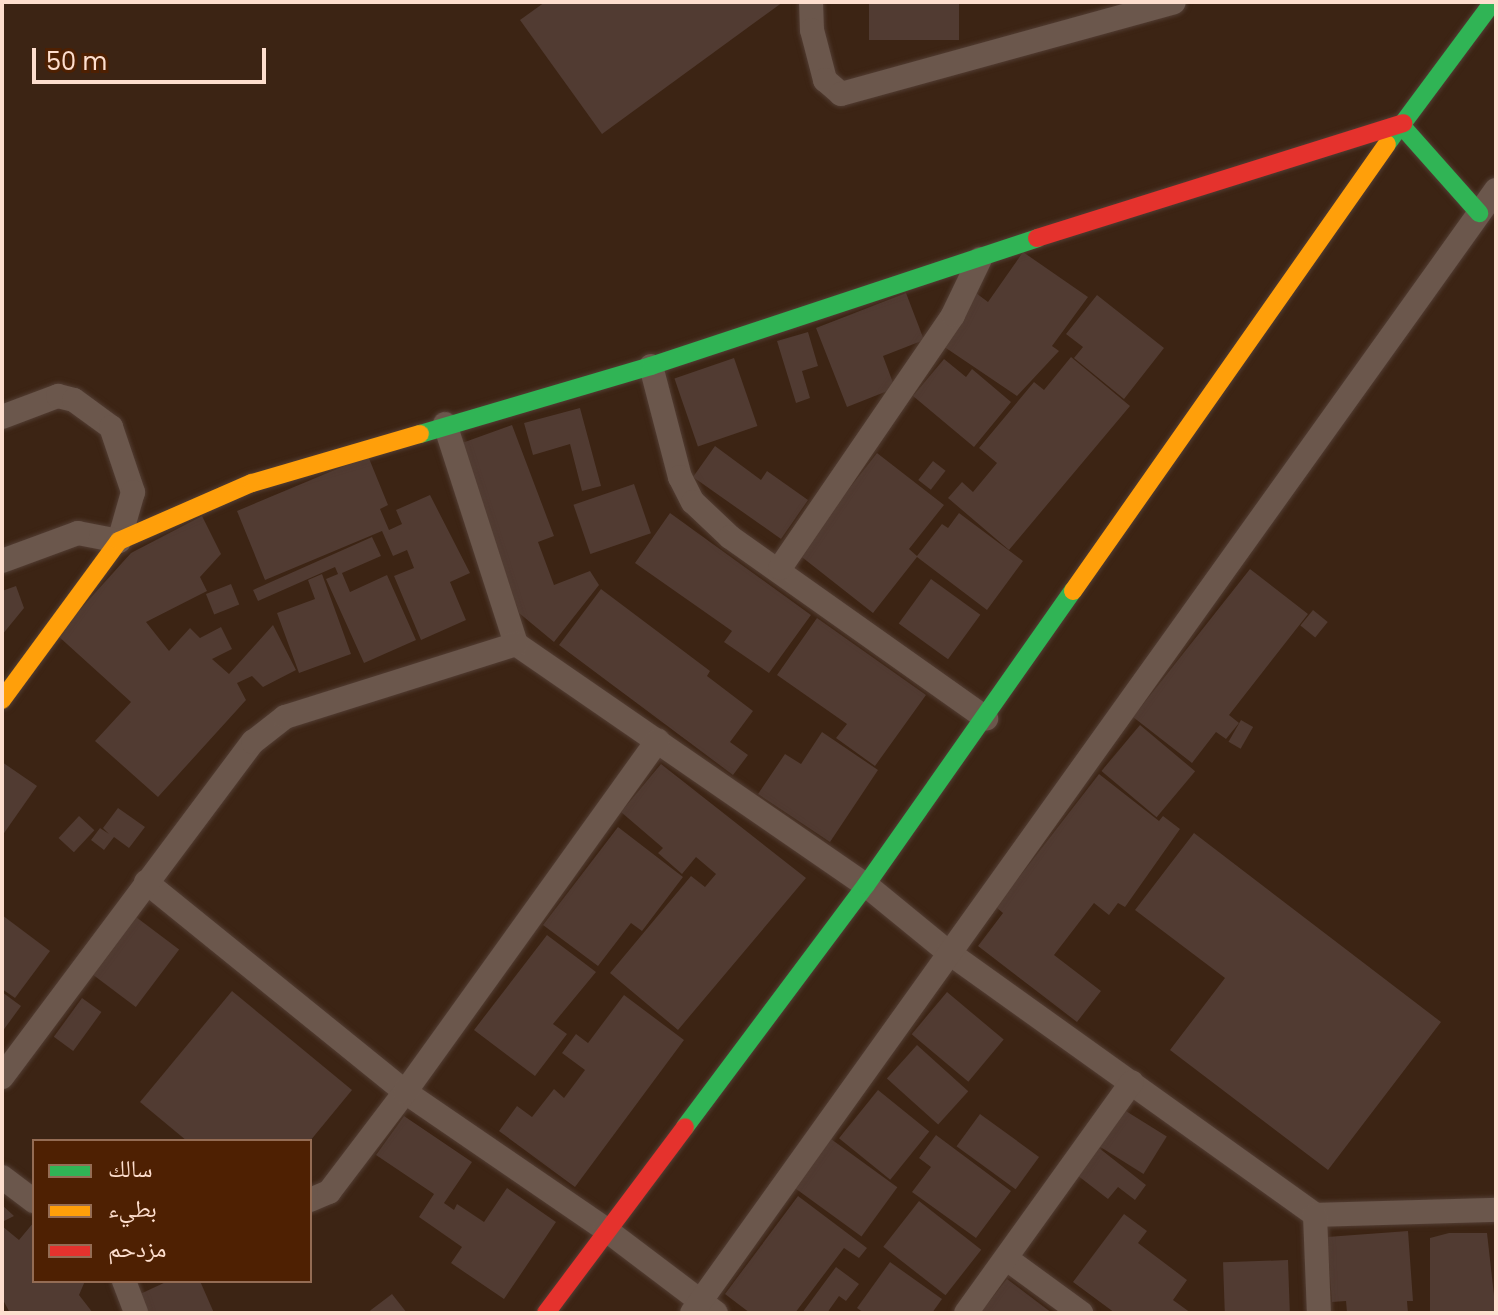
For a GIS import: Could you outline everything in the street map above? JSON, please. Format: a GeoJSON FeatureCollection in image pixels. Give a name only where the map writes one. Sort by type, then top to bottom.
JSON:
{"type":"FeatureCollection","features":[{"type":"Feature","properties":{"kind":"street"},"geometry":{"type":"LineString","coordinates":[[811,2],[812,30],[825,80],[841,94],[1174,2]]}},
{"type":"Feature","properties":{"kind":"street"},"geometry":{"type":"LineString","coordinates":[[546,1313],[605,1229],[866,885],[1401,125],[1493,2]]}},
{"type":"Feature","properties":{"kind":"street"},"geometry":{"type":"LineString","coordinates":[[1401,125],[1479,213]]}},
{"type":"Feature","properties":{"kind":"street"},"geometry":{"type":"LineString","coordinates":[[2,561],[78,533],[119,541],[252,483],[651,366],[899,280],[980,259],[1401,125]]}},
{"type":"Feature","properties":{"kind":"street"},"geometry":{"type":"LineString","coordinates":[[146,882],[405,1092],[605,1229],[703,1309],[948,952],[1496,190]]}},
{"type":"Feature","properties":{"kind":"street"},"geometry":{"type":"LineString","coordinates":[[780,568],[953,315],[980,259]]}},
{"type":"Feature","properties":{"kind":"street"},"geometry":{"type":"LineString","coordinates":[[651,366],[680,477],[693,502],[730,537],[780,568],[986,718]]}},
{"type":"Feature","properties":{"kind":"street"},"geometry":{"type":"LineString","coordinates":[[2,417],[58,396],[99,414],[122,452],[133,492],[119,541],[2,700]]}},
{"type":"Feature","properties":{"kind":"street"},"geometry":{"type":"LineString","coordinates":[[445,424],[516,644],[866,885],[948,952],[1315,1215],[1496,1210]]}},
{"type":"Feature","properties":{"kind":"street"},"geometry":{"type":"LineString","coordinates":[[2,1077],[253,742],[285,717],[516,644]]}},
{"type":"Feature","properties":{"kind":"street"},"geometry":{"type":"LineString","coordinates":[[312,1199],[329,1192],[405,1092],[658,740]]}},
{"type":"Feature","properties":{"kind":"street"},"geometry":{"type":"LineString","coordinates":[[966,1313],[1132,1082]]}},
{"type":"Feature","properties":{"kind":"street"},"geometry":{"type":"LineString","coordinates":[[2,1177],[32,1200]]}},
{"type":"Feature","properties":{"kind":"street"},"geometry":{"type":"LineString","coordinates":[[1315,1215],[1319,1313]]}},
{"type":"Feature","properties":{"kind":"street"},"geometry":{"type":"LineString","coordinates":[[1007,1259],[1081,1313]]}},
{"type":"Feature","properties":{"kind":"street"},"geometry":{"type":"LineString","coordinates":[[125,1283],[136,1313]]}},
{"type":"Feature","properties":{"kind":"building"},"geometry":{"type":"Polygon","coordinates":[[[545,2],[783,2],[602,134],[520,20],[545,2]]]}},
{"type":"Feature","properties":{"kind":"building"},"geometry":{"type":"Polygon","coordinates":[[[869,2],[959,2],[959,40],[869,40],[869,2]]]}},
{"type":"Feature","properties":{"kind":"building"},"geometry":{"type":"Polygon","coordinates":[[[1023,252],[1088,297],[1052,346],[1059,351],[1017,396],[940,344],[976,293],[988,302],[1023,252]]]}},
{"type":"Feature","properties":{"kind":"building"},"geometry":{"type":"Polygon","coordinates":[[[906,293],[924,340],[883,356],[895,388],[847,407],[816,328],[906,293]]]}},
{"type":"Feature","properties":{"kind":"building"},"geometry":{"type":"Polygon","coordinates":[[[1097,295],[1164,348],[1124,399],[1074,358],[1083,347],[1066,334],[1097,295]]]}},
{"type":"Feature","properties":{"kind":"building"},"geometry":{"type":"Polygon","coordinates":[[[808,332],[818,366],[802,371],[810,398],[796,403],[777,341],[808,332]]]}},
{"type":"Feature","properties":{"kind":"building"},"geometry":{"type":"Polygon","coordinates":[[[1071,357],[1130,406],[1009,550],[948,498],[962,482],[973,492],[997,463],[979,448],[1034,382],[1044,390],[1071,357]]]}},
{"type":"Feature","properties":{"kind":"building"},"geometry":{"type":"Polygon","coordinates":[[[734,358],[757,426],[698,447],[674,379],[734,358]]]}},
{"type":"Feature","properties":{"kind":"building"},"geometry":{"type":"Polygon","coordinates":[[[944,359],[966,377],[972,369],[1011,402],[974,447],[913,396],[944,359]]]}},
{"type":"Feature","properties":{"kind":"building"},"geometry":{"type":"Polygon","coordinates":[[[580,408],[601,486],[582,491],[570,444],[533,455],[524,423],[580,408]]]}},
{"type":"Feature","properties":{"kind":"building"},"geometry":{"type":"Polygon","coordinates":[[[512,425],[554,536],[538,542],[554,585],[590,571],[599,585],[554,642],[519,613],[462,443],[512,425]]]}},
{"type":"Feature","properties":{"kind":"building"},"geometry":{"type":"Polygon","coordinates":[[[715,446],[761,480],[767,471],[808,500],[781,539],[693,477],[715,446]]]}},
{"type":"Feature","properties":{"kind":"building"},"geometry":{"type":"Polygon","coordinates":[[[877,453],[944,505],[909,549],[917,556],[942,524],[948,528],[959,513],[1023,561],[987,610],[917,557],[873,613],[798,554],[877,453]]]}},
{"type":"Feature","properties":{"kind":"building"},"geometry":{"type":"Polygon","coordinates":[[[368,456],[388,505],[380,509],[389,530],[402,524],[396,510],[430,495],[470,573],[450,582],[466,620],[421,640],[394,576],[414,568],[407,550],[393,556],[382,531],[265,580],[237,511],[368,456]]]}},
{"type":"Feature","properties":{"kind":"building"},"geometry":{"type":"Polygon","coordinates":[[[933,461],[946,471],[931,490],[918,480],[933,461]]]}},
{"type":"Feature","properties":{"kind":"building"},"geometry":{"type":"Polygon","coordinates":[[[634,484],[651,533],[590,554],[573,505],[634,484]]]}},
{"type":"Feature","properties":{"kind":"building"},"geometry":{"type":"Polygon","coordinates":[[[670,513],[811,615],[769,673],[724,642],[732,631],[635,563],[670,513]]]}},
{"type":"Feature","properties":{"kind":"building"},"geometry":{"type":"Polygon","coordinates":[[[202,516],[221,554],[200,577],[207,591],[146,622],[169,651],[190,628],[200,638],[221,627],[232,649],[212,659],[229,674],[273,625],[296,670],[263,687],[252,676],[237,683],[246,700],[158,797],[95,741],[131,702],[57,635],[131,553],[202,516]]]}},
{"type":"Feature","properties":{"kind":"building"},"geometry":{"type":"Polygon","coordinates":[[[372,537],[381,556],[342,573],[350,592],[387,575],[416,640],[364,663],[326,579],[338,574],[335,567],[258,601],[253,590],[372,537]]]}},
{"type":"Feature","properties":{"kind":"building"},"geometry":{"type":"Polygon","coordinates":[[[1250,569],[1308,614],[1229,715],[1239,723],[1226,739],[1216,732],[1192,763],[1133,717],[1250,569]]]}},
{"type":"Feature","properties":{"kind":"building"},"geometry":{"type":"Polygon","coordinates":[[[322,574],[351,654],[299,673],[277,613],[315,599],[308,580],[322,574]]]}},
{"type":"Feature","properties":{"kind":"building"},"geometry":{"type":"Polygon","coordinates":[[[931,579],[980,615],[948,659],[899,623],[931,579]]]}},
{"type":"Feature","properties":{"kind":"building"},"geometry":{"type":"Polygon","coordinates":[[[231,584],[239,604],[214,615],[206,594],[231,584]]]}},
{"type":"Feature","properties":{"kind":"building"},"geometry":{"type":"Polygon","coordinates":[[[16,586],[24,608],[2,635],[2,591],[16,586]]]}},
{"type":"Feature","properties":{"kind":"building"},"geometry":{"type":"Polygon","coordinates":[[[601,589],[710,671],[707,676],[753,711],[730,742],[748,755],[733,775],[559,645],[601,589]]]}},
{"type":"Feature","properties":{"kind":"building"},"geometry":{"type":"Polygon","coordinates":[[[1313,610],[1328,622],[1315,638],[1300,626],[1313,610]]]}},
{"type":"Feature","properties":{"kind":"building"},"geometry":{"type":"Polygon","coordinates":[[[817,618],[926,695],[875,766],[836,738],[847,724],[777,675],[817,618]]]}},
{"type":"Feature","properties":{"kind":"building"},"geometry":{"type":"Polygon","coordinates":[[[1241,720],[1253,727],[1241,749],[1228,742],[1241,720]]]}},
{"type":"Feature","properties":{"kind":"building"},"geometry":{"type":"Polygon","coordinates":[[[1140,725],[1195,771],[1157,817],[1101,771],[1140,725]]]}},
{"type":"Feature","properties":{"kind":"building"},"geometry":{"type":"Polygon","coordinates":[[[822,732],[878,770],[830,842],[758,794],[785,754],[801,764],[822,732]]]}},
{"type":"Feature","properties":{"kind":"building"},"geometry":{"type":"Polygon","coordinates":[[[2,762],[37,786],[2,836],[2,762]]]}},
{"type":"Feature","properties":{"kind":"building"},"geometry":{"type":"Polygon","coordinates":[[[661,764],[806,878],[678,1030],[610,973],[691,876],[705,887],[716,874],[696,857],[682,874],[658,853],[663,848],[621,812],[661,764]]]}},
{"type":"Feature","properties":{"kind":"building"},"geometry":{"type":"Polygon","coordinates":[[[1099,774],[1159,821],[1163,816],[1180,829],[1125,907],[1118,903],[1109,915],[1094,903],[1054,955],[1101,991],[1077,1022],[978,946],[1003,913],[996,907],[1099,774]]]}},
{"type":"Feature","properties":{"kind":"building"},"geometry":{"type":"Polygon","coordinates":[[[118,808],[145,827],[129,848],[114,837],[104,850],[91,840],[100,828],[109,834],[103,828],[118,808]]]}},
{"type":"Feature","properties":{"kind":"building"},"geometry":{"type":"Polygon","coordinates":[[[79,816],[94,830],[74,852],[59,838],[79,816]]]}},
{"type":"Feature","properties":{"kind":"building"},"geometry":{"type":"Polygon","coordinates":[[[618,827],[683,877],[642,931],[631,923],[598,966],[543,925],[618,827]]]}},
{"type":"Feature","properties":{"kind":"building"},"geometry":{"type":"Polygon","coordinates":[[[1194,833],[1441,1022],[1328,1170],[1170,1050],[1225,978],[1135,910],[1194,833]]]}},
{"type":"Feature","properties":{"kind":"building"},"geometry":{"type":"Polygon","coordinates":[[[2,915],[50,951],[15,998],[2,989],[2,915]]]}},
{"type":"Feature","properties":{"kind":"building"},"geometry":{"type":"Polygon","coordinates":[[[136,917],[179,949],[136,1007],[93,975],[136,917]]]}},
{"type":"Feature","properties":{"kind":"building"},"geometry":{"type":"Polygon","coordinates":[[[547,935],[596,972],[553,1024],[567,1034],[535,1076],[474,1030],[547,935]]]}},
{"type":"Feature","properties":{"kind":"building"},"geometry":{"type":"Polygon","coordinates":[[[232,991],[352,1090],[312,1139],[185,1139],[140,1102],[232,991]]]}},
{"type":"Feature","properties":{"kind":"building"},"geometry":{"type":"Polygon","coordinates":[[[2,992],[21,1006],[2,1032],[2,992]]]}},
{"type":"Feature","properties":{"kind":"building"},"geometry":{"type":"Polygon","coordinates":[[[947,992],[1004,1040],[968,1082],[912,1034],[947,992]]]}},
{"type":"Feature","properties":{"kind":"building"},"geometry":{"type":"Polygon","coordinates":[[[624,995],[684,1040],[575,1187],[499,1131],[517,1106],[532,1117],[554,1089],[564,1098],[585,1070],[562,1053],[576,1034],[588,1043],[624,995]]]}},
{"type":"Feature","properties":{"kind":"building"},"geometry":{"type":"Polygon","coordinates":[[[82,998],[101,1012],[73,1051],[54,1037],[82,998]]]}},
{"type":"Feature","properties":{"kind":"building"},"geometry":{"type":"Polygon","coordinates":[[[917,1045],[968,1091],[938,1125],[887,1078],[917,1045]]]}},
{"type":"Feature","properties":{"kind":"building"},"geometry":{"type":"Polygon","coordinates":[[[878,1090],[929,1132],[890,1180],[839,1138],[878,1090]]]}},
{"type":"Feature","properties":{"kind":"building"},"geometry":{"type":"Polygon","coordinates":[[[1121,1108],[1167,1137],[1143,1174],[1098,1145],[1121,1108]]]}},
{"type":"Feature","properties":{"kind":"building"},"geometry":{"type":"Polygon","coordinates":[[[980,1114],[1039,1157],[1016,1189],[956,1146],[980,1114]]]}},
{"type":"Feature","properties":{"kind":"building"},"geometry":{"type":"Polygon","coordinates":[[[404,1116],[472,1162],[444,1203],[454,1210],[457,1204],[484,1222],[507,1188],[556,1222],[504,1299],[451,1263],[462,1247],[419,1217],[434,1194],[376,1155],[404,1116]]]}},
{"type":"Feature","properties":{"kind":"building"},"geometry":{"type":"Polygon","coordinates":[[[936,1135],[1011,1191],[976,1238],[912,1192],[931,1167],[919,1158],[936,1135]]]}},
{"type":"Feature","properties":{"kind":"building"},"geometry":{"type":"Polygon","coordinates":[[[831,1139],[897,1187],[861,1237],[795,1188],[831,1139]]]}},
{"type":"Feature","properties":{"kind":"building"},"geometry":{"type":"Polygon","coordinates":[[[1099,1148],[1146,1185],[1135,1200],[1118,1187],[1108,1199],[1077,1175],[1099,1148]]]}},
{"type":"Feature","properties":{"kind":"building"},"geometry":{"type":"Polygon","coordinates":[[[798,1196],[867,1248],[859,1258],[844,1248],[795,1313],[750,1313],[725,1294],[798,1196]]]}},
{"type":"Feature","properties":{"kind":"building"},"geometry":{"type":"Polygon","coordinates":[[[919,1201],[981,1250],[946,1295],[883,1247],[919,1201]]]}},
{"type":"Feature","properties":{"kind":"building"},"geometry":{"type":"Polygon","coordinates":[[[2,1205],[14,1216],[2,1222],[2,1205]]]}},
{"type":"Feature","properties":{"kind":"building"},"geometry":{"type":"Polygon","coordinates":[[[1124,1214],[1147,1231],[1138,1243],[1187,1280],[1173,1300],[1191,1313],[1115,1313],[1073,1282],[1124,1214]]]}},
{"type":"Feature","properties":{"kind":"building"},"geometry":{"type":"Polygon","coordinates":[[[32,1224],[32,1283],[84,1283],[79,1295],[93,1313],[10,1313],[2,1298],[2,1226],[19,1240],[32,1224]]]}},
{"type":"Feature","properties":{"kind":"building"},"geometry":{"type":"Polygon","coordinates":[[[1408,1231],[1413,1301],[1407,1301],[1408,1313],[1347,1313],[1346,1301],[1332,1302],[1327,1237],[1408,1231]]]}},
{"type":"Feature","properties":{"kind":"building"},"geometry":{"type":"Polygon","coordinates":[[[1449,1233],[1487,1233],[1496,1313],[1430,1313],[1430,1238],[1449,1233]]]}},
{"type":"Feature","properties":{"kind":"building"},"geometry":{"type":"Polygon","coordinates":[[[1288,1260],[1290,1313],[1225,1313],[1223,1262],[1288,1260]]]}},
{"type":"Feature","properties":{"kind":"building"},"geometry":{"type":"Polygon","coordinates":[[[890,1262],[942,1299],[932,1313],[864,1313],[857,1308],[890,1262]]]}},
{"type":"Feature","properties":{"kind":"building"},"geometry":{"type":"Polygon","coordinates":[[[836,1267],[859,1284],[846,1301],[839,1296],[827,1313],[802,1313],[836,1267]]]}},
{"type":"Feature","properties":{"kind":"building"},"geometry":{"type":"Polygon","coordinates":[[[1007,1279],[1052,1313],[980,1313],[1007,1279]]]}},
{"type":"Feature","properties":{"kind":"building"},"geometry":{"type":"Polygon","coordinates":[[[164,1283],[201,1283],[214,1313],[146,1313],[138,1295],[164,1283]]]}},
{"type":"Feature","properties":{"kind":"building"},"geometry":{"type":"Polygon","coordinates":[[[392,1294],[407,1313],[367,1313],[392,1294]]]}},
{"type":"Feature","properties":{"kind":"traffic: fast"},"geometry":{"type":"LineString","coordinates":[[1403,123],[1493,2]]}},
{"type":"Feature","properties":{"kind":"traffic: fast"},"geometry":{"type":"LineString","coordinates":[[1387,144],[1401,125],[1479,213]]}},
{"type":"Feature","properties":{"kind":"traffic: fast"},"geometry":{"type":"LineString","coordinates":[[420,434],[651,366],[1037,238]]}},
{"type":"Feature","properties":{"kind":"traffic: fast"},"geometry":{"type":"LineString","coordinates":[[685,1127],[866,885],[1073,591]]}},
{"type":"Feature","properties":{"kind":"traffic: slow"},"geometry":{"type":"LineString","coordinates":[[1073,591],[1387,144]]}},
{"type":"Feature","properties":{"kind":"traffic: slow"},"geometry":{"type":"LineString","coordinates":[[2,700],[119,541],[252,483],[420,434]]}},
{"type":"Feature","properties":{"kind":"traffic: jam"},"geometry":{"type":"LineString","coordinates":[[1037,238],[1403,123]]}},
{"type":"Feature","properties":{"kind":"traffic: jam"},"geometry":{"type":"LineString","coordinates":[[546,1313],[685,1127]]}}]}
